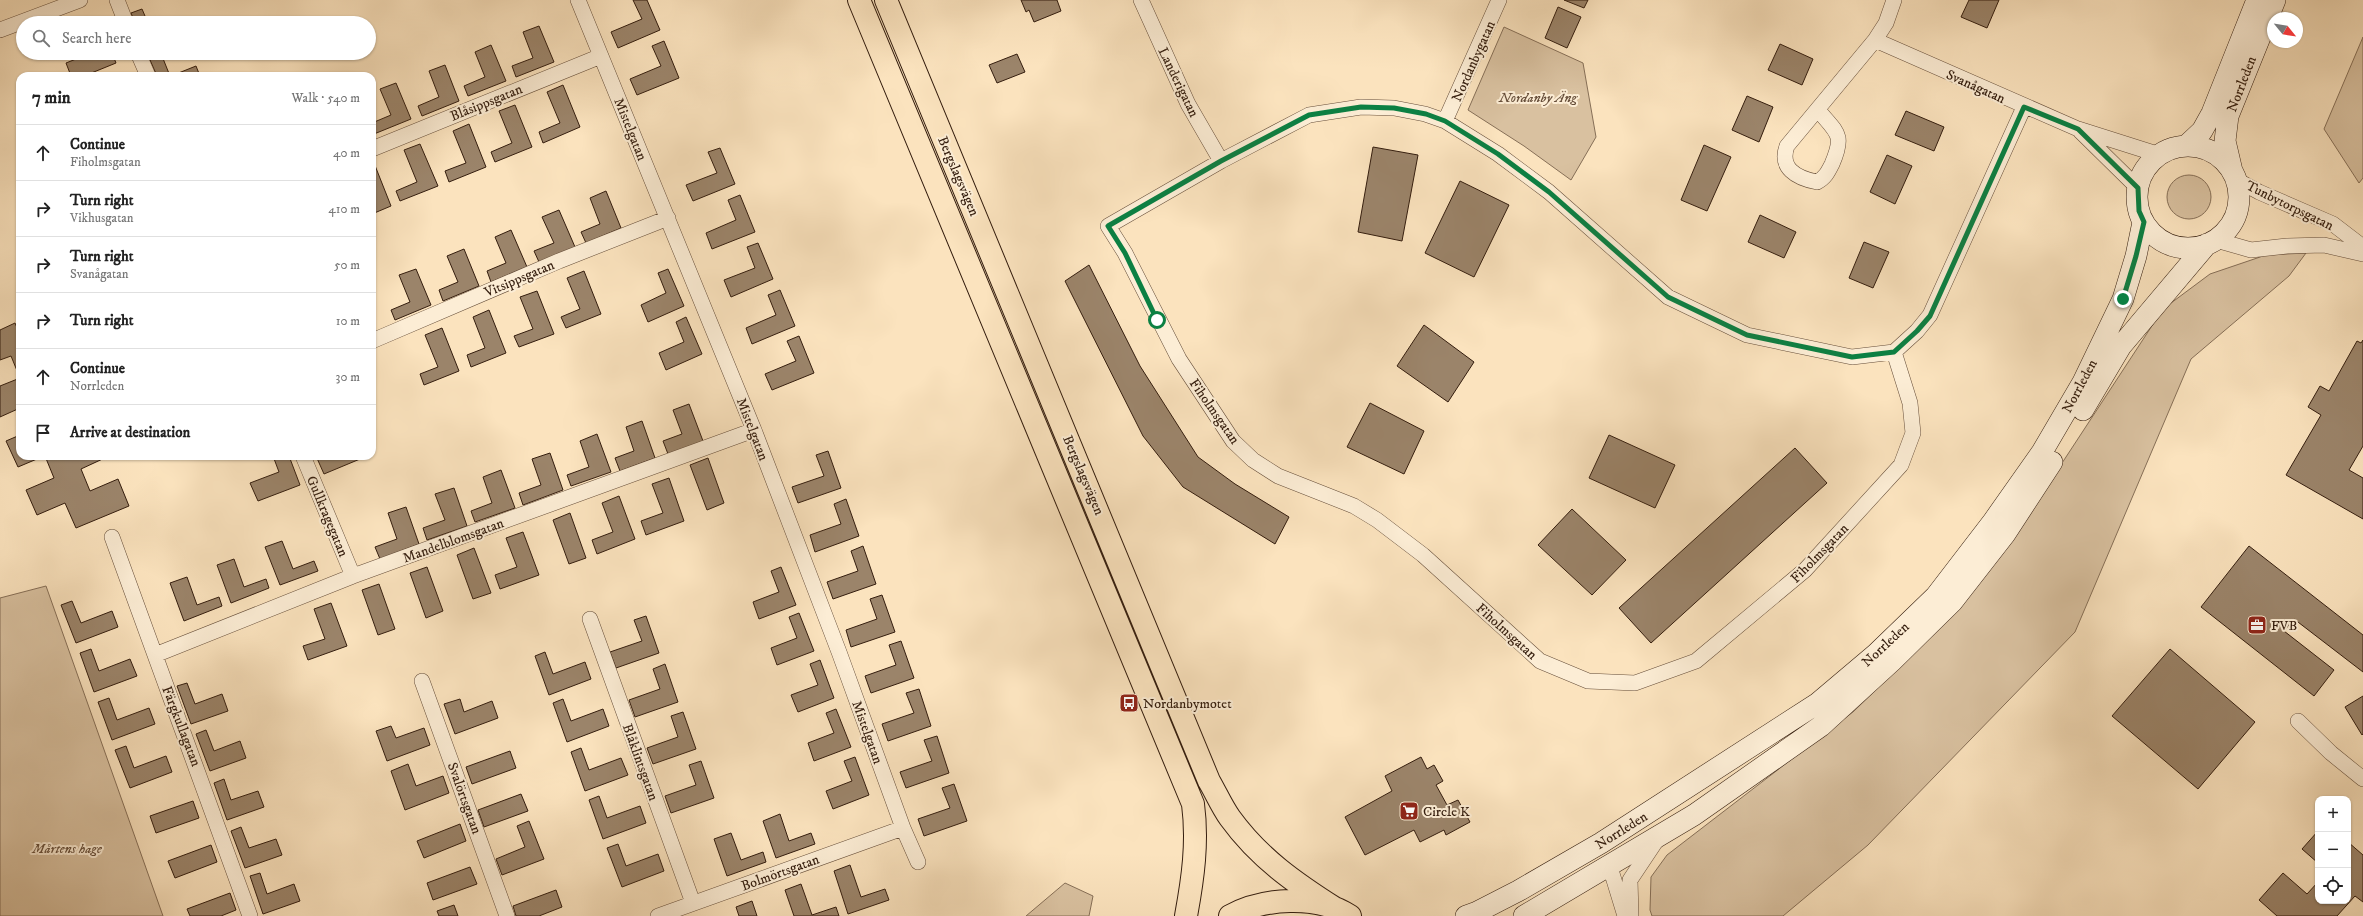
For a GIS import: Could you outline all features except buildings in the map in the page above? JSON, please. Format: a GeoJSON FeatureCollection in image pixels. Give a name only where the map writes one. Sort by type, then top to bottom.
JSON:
{"type":"FeatureCollection","features":[{"type":"Feature","properties":{"kind":"highway","name":"Bergslagsvägen"},"geometry":{"type":"LineString","coordinates":[[859,0],[1193,804],[1196,830],[1193,880],[1186,916]]}},
{"type":"Feature","properties":{"kind":"highway","name":"Bergslagsvägen"},"geometry":{"type":"LineString","coordinates":[[886,0],[1209,781],[1229,818],[1251,843],[1286,877],[1347,914]]}},
{"type":"Feature","properties":{"kind":"highway"},"geometry":{"type":"LineString","coordinates":[[1230,916],[1243,909],[1274,901],[1305,901],[1347,914]]}},
{"type":"Feature","properties":{"kind":"main road","name":"Norrleden"},"geometry":{"type":"LineString","coordinates":[[2186,146],[2202,130],[2212,113],[2257,0]]}},
{"type":"Feature","properties":{"kind":"main road","name":"Norrleden"},"geometry":{"type":"LineString","coordinates":[[2233,175],[2225,141],[2228,116],[2275,0]]}},
{"type":"Feature","properties":{"kind":"main road"},"geometry":{"type":"LineString","coordinates":[[2186,146],[2196,147],[2214,153],[2233,175],[2238,188],[2238,207],[2230,226],[2211,242],[2188,248],[2170,245],[2156,237],[2144,222],[2139,211],[2138,188],[2145,171],[2160,155],[2175,148],[2186,146]]}},
{"type":"Feature","properties":{"kind":"main road","name":"Norrleden"},"geometry":{"type":"LineString","coordinates":[[1466,916],[1512,894],[1601,843],[1818,703],[1876,654],[1936,596],[1992,523],[2042,452],[2083,382],[2123,299],[2136,256],[2144,222]]}},
{"type":"Feature","properties":{"kind":"main road","name":"Norrleden"},"geometry":{"type":"LineString","coordinates":[[1524,916],[1610,867],[1768,765],[1820,726],[1892,661],[1952,602],[2013,522],[2054,460],[2121,346],[2211,242]]}},
{"type":"Feature","properties":{"kind":"main road"},"geometry":{"type":"LineString","coordinates":[[1601,843],[1610,867]]}},
{"type":"Feature","properties":{"kind":"street"},"geometry":{"type":"LineString","coordinates":[[37,16],[80,0]]}},
{"type":"Feature","properties":{"kind":"street"},"geometry":{"type":"LineString","coordinates":[[117,0],[123,16]]}},
{"type":"Feature","properties":{"kind":"street","name":"Mistelgatan"},"geometry":{"type":"LineString","coordinates":[[578,0],[754,430],[839,652],[903,828],[918,862]]}},
{"type":"Feature","properties":{"kind":"street","name":"Landerigatan"},"geometry":{"type":"LineString","coordinates":[[1141,0],[1188,104],[1221,161]]}},
{"type":"Feature","properties":{"kind":"street","name":"Nordanbygatan"},"geometry":{"type":"LineString","coordinates":[[1445,121],[1499,0]]}},
{"type":"Feature","properties":{"kind":"street"},"geometry":{"type":"LineString","coordinates":[[1818,110],[1836,131],[1839,138],[1839,147],[1824,179],[1817,182],[1797,175],[1786,165],[1784,156],[1787,146],[1875,40],[1886,23],[1894,0]]}},
{"type":"Feature","properties":{"kind":"street"},"geometry":{"type":"LineString","coordinates":[[0,30],[16,24]]}},
{"type":"Feature","properties":{"kind":"street","name":"Svanågatan"},"geometry":{"type":"LineString","coordinates":[[1875,40],[2024,107],[2078,129],[2160,155]]}},
{"type":"Feature","properties":{"kind":"street","name":"Blåsippsgatan"},"geometry":{"type":"LineString","coordinates":[[376,147],[601,56]]}},
{"type":"Feature","properties":{"kind":"street"},"geometry":{"type":"LineString","coordinates":[[141,60],[146,72]]}},
{"type":"Feature","properties":{"kind":"street"},"geometry":{"type":"LineString","coordinates":[[1221,161],[1309,115],[1361,107],[1394,108],[1426,114],[1445,121],[1498,154],[1549,192],[1668,297],[1747,335],[1852,357],[1894,352],[1917,331],[1930,316],[2024,107]]}},
{"type":"Feature","properties":{"kind":"street","name":"Svanågatan"},"geometry":{"type":"LineString","coordinates":[[2078,129],[2138,188]]}},
{"type":"Feature","properties":{"kind":"street","name":"Fiholmsgatan"},"geometry":{"type":"LineString","coordinates":[[1221,161],[1108,226],[1125,253],[1178,359],[1233,441],[1253,460],[1278,476],[1354,506],[1377,520],[1423,555],[1540,661],[1588,681],[1635,683],[1696,662],[1805,570],[1901,465],[1913,433],[1910,403],[1894,352]]}},
{"type":"Feature","properties":{"kind":"street","name":"Tunbytorpsgatan"},"geometry":{"type":"LineString","coordinates":[[2233,175],[2259,192],[2333,224],[2363,247]]}},
{"type":"Feature","properties":{"kind":"street","name":"Vitsippsgatan"},"geometry":{"type":"LineString","coordinates":[[376,339],[558,261],[668,218]]}},
{"type":"Feature","properties":{"kind":"street","name":"Tunbytorpsgatan"},"geometry":{"type":"LineString","coordinates":[[2211,242],[2251,250],[2287,246],[2324,245],[2363,254]]}},
{"type":"Feature","properties":{"kind":"street","name":"Mandelblomsgatan"},"geometry":{"type":"LineString","coordinates":[[155,655],[353,576],[754,430]]}},
{"type":"Feature","properties":{"kind":"street","name":"Gullkragegatan"},"geometry":{"type":"LineString","coordinates":[[305,460],[353,576]]}},
{"type":"Feature","properties":{"kind":"street","name":"Färgkullagatan"},"geometry":{"type":"LineString","coordinates":[[112,537],[250,916]]}},
{"type":"Feature","properties":{"kind":"street","name":"Blåklintsgatan"},"geometry":{"type":"LineString","coordinates":[[590,619],[693,903]]}},
{"type":"Feature","properties":{"kind":"street","name":"Svalörtsgatan"},"geometry":{"type":"LineString","coordinates":[[422,681],[507,916]]}},
{"type":"Feature","properties":{"kind":"street"},"geometry":{"type":"LineString","coordinates":[[2298,721],[2332,753],[2363,779]]}},
{"type":"Feature","properties":{"kind":"street","name":"Bolmörtsgatan"},"geometry":{"type":"LineString","coordinates":[[658,916],[903,828]]}},
{"type":"Feature","properties":{"kind":"street"},"geometry":{"type":"LineString","coordinates":[[1631,916],[1630,880],[1643,858],[1660,836]]}},
{"type":"Feature","properties":{"kind":"street"},"geometry":{"type":"LineString","coordinates":[[1610,867],[1625,916]]}},
{"type":"Feature","properties":{"kind":"green space","name":"Nordanby Äng"},"geometry":{"type":"Polygon","coordinates":[[[1504,27],[1583,63],[1596,137],[1571,180],[1524,146],[1468,110],[1504,27]]]}},
{"type":"Feature","properties":{"kind":"green space"},"geometry":{"type":"Polygon","coordinates":[[[2363,37],[2363,178],[2359,183],[2324,129],[2363,37]]]}},
{"type":"Feature","properties":{"kind":"green space"},"geometry":{"type":"Polygon","coordinates":[[[2185,175],[2193,175],[2198,176],[2205,181],[2210,188],[2210,206],[2205,213],[2198,218],[2185,219],[2177,216],[2170,209],[2167,201],[2167,193],[2170,185],[2177,178],[2185,175]]]}},
{"type":"Feature","properties":{"kind":"green space"},"geometry":{"type":"Polygon","coordinates":[[[2306,253],[2289,276],[2191,359],[2075,632],[1868,845],[1783,916],[1652,916],[1650,910],[1651,877],[1667,855],[1853,712],[1954,614],[2026,518],[2163,309],[2210,274],[2266,255],[2306,253]]]}},
{"type":"Feature","properties":{"kind":"green space","name":"Mårtens hage"},"geometry":{"type":"Polygon","coordinates":[[[46,586],[163,916],[0,916],[0,598],[46,586]]]}},
{"type":"Feature","properties":{"kind":"green space"},"geometry":{"type":"Polygon","coordinates":[[[1065,883],[1093,896],[1089,916],[1026,916],[1065,883]]]}},
{"type":"Feature","properties":{"kind":"place","name":"FVB"},"geometry":{"type":"Point","coordinates":[2257,625]}},
{"type":"Feature","properties":{"kind":"place","name":"Nordanbymotet"},"geometry":{"type":"Point","coordinates":[1129,703]}},
{"type":"Feature","properties":{"kind":"place","name":"Circle K"},"geometry":{"type":"Point","coordinates":[1409,811]}},
{"type":"Feature","properties":{"kind":"route"},"geometry":{"type":"LineString","coordinates":[[1157,320],[1125,253],[1108,226],[1221,161],[1309,115],[1361,107],[1394,108],[1426,114],[1445,121],[1498,154],[1549,192],[1668,297],[1747,335],[1852,357],[1894,352],[1902,343],[1917,331],[1930,316],[2024,107],[2078,129],[2124,172],[2138,188],[2137,200],[2139,211],[2144,222],[2136,256],[2123,299]]}}]}
